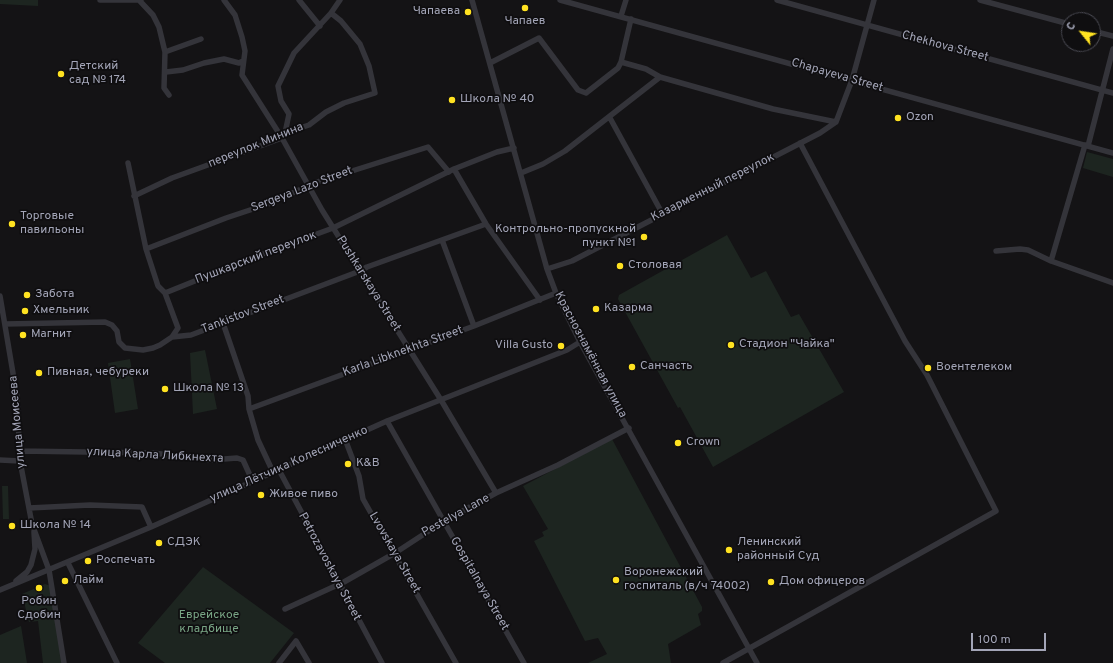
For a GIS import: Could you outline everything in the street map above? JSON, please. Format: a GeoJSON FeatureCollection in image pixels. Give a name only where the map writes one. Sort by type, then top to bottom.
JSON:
{"type":"FeatureCollection","features":[{"type":"Feature","properties":{"kind":"street"},"geometry":{"type":"LineString","coordinates":[[100,0],[140,0],[153,16],[165,52],[166,72],[163,76],[164,88],[169,95]]}},
{"type":"Feature","properties":{"kind":"street"},"geometry":{"type":"LineString","coordinates":[[166,72],[183,70],[204,63],[224,59],[239,63],[243,61],[245,51],[235,15],[224,0]]}},
{"type":"Feature","properties":{"kind":"street"},"geometry":{"type":"LineString","coordinates":[[299,0],[320,26]]}},
{"type":"Feature","properties":{"kind":"street"},"geometry":{"type":"LineString","coordinates":[[283,136],[289,114],[281,101],[278,86],[294,53],[320,26],[340,0]]}},
{"type":"Feature","properties":{"kind":"street","name":"Краснознамённая улица"},"geometry":{"type":"LineString","coordinates":[[472,0],[547,269],[556,293],[580,342],[629,428],[757,663]]}},
{"type":"Feature","properties":{"kind":"street","name":"Chapayeva Street"},"geometry":{"type":"LineString","coordinates":[[560,0],[1113,153]]}},
{"type":"Feature","properties":{"kind":"street"},"geometry":{"type":"LineString","coordinates":[[621,16],[626,0]]}},
{"type":"Feature","properties":{"kind":"street","name":"Chekhova Street"},"geometry":{"type":"LineString","coordinates":[[777,0],[1113,93]]}},
{"type":"Feature","properties":{"kind":"street"},"geometry":{"type":"LineString","coordinates":[[621,62],[646,69],[660,77],[773,109],[836,122],[852,80],[874,0]]}},
{"type":"Feature","properties":{"kind":"street"},"geometry":{"type":"LineString","coordinates":[[980,0],[1061,22]]}},
{"type":"Feature","properties":{"kind":"street","name":"переулок Минина"},"geometry":{"type":"LineString","coordinates":[[134,196],[172,178],[309,125],[326,112],[344,103],[375,93],[369,66],[360,44],[341,21],[331,13]]}},
{"type":"Feature","properties":{"kind":"street"},"geometry":{"type":"LineString","coordinates":[[490,63],[539,38],[578,90],[586,93],[618,68],[621,62],[631,19]]}},
{"type":"Feature","properties":{"kind":"street"},"geometry":{"type":"LineString","coordinates":[[1101,33],[1113,36]]}},
{"type":"Feature","properties":{"kind":"street"},"geometry":{"type":"LineString","coordinates":[[165,52],[201,39]]}},
{"type":"Feature","properties":{"kind":"street"},"geometry":{"type":"LineString","coordinates":[[1052,261],[1113,49]]}},
{"type":"Feature","properties":{"kind":"street","name":"Pushkarskaya Street"},"geometry":{"type":"LineString","coordinates":[[243,61],[242,75],[283,136],[308,187],[441,400],[496,493]]}},
{"type":"Feature","properties":{"kind":"street"},"geometry":{"type":"LineString","coordinates":[[521,173],[543,164],[565,151],[610,118],[660,77]]}},
{"type":"Feature","properties":{"kind":"street"},"geometry":{"type":"LineString","coordinates":[[610,118],[662,213]]}},
{"type":"Feature","properties":{"kind":"street","name":"Казарменный переулок"},"geometry":{"type":"LineString","coordinates":[[547,269],[572,261],[662,213],[820,133],[836,122]]}},
{"type":"Feature","properties":{"kind":"street"},"geometry":{"type":"LineString","coordinates":[[723,663],[996,511],[927,376],[905,341],[800,143]]}},
{"type":"Feature","properties":{"kind":"street","name":"Sergeya Lazo Street"},"geometry":{"type":"LineString","coordinates":[[146,249],[226,218],[268,204],[341,174],[428,147],[451,171]]}},
{"type":"Feature","properties":{"kind":"street","name":"Пушкарский переулок"},"geometry":{"type":"LineString","coordinates":[[165,293],[252,258],[333,228],[451,171],[498,152],[514,148]]}},
{"type":"Feature","properties":{"kind":"street"},"geometry":{"type":"LineString","coordinates":[[128,163],[146,249],[158,286],[165,293],[178,328],[172,338]]}},
{"type":"Feature","properties":{"kind":"street"},"geometry":{"type":"LineString","coordinates":[[451,171],[486,224],[540,300]]}},
{"type":"Feature","properties":{"kind":"street","name":"Tankistov Street"},"geometry":{"type":"LineString","coordinates":[[5,324],[104,322],[112,325],[117,331],[121,346],[134,350],[143,350],[160,346],[172,338],[191,335],[360,271],[367,267],[486,224]]}},
{"type":"Feature","properties":{"kind":"street"},"geometry":{"type":"LineString","coordinates":[[442,240],[474,326]]}},
{"type":"Feature","properties":{"kind":"street"},"geometry":{"type":"LineString","coordinates":[[996,251],[1020,249],[1028,250],[1052,261],[1113,283]]}},
{"type":"Feature","properties":{"kind":"street","name":"Karla Libknekhta Street"},"geometry":{"type":"LineString","coordinates":[[248,409],[474,326],[556,293]]}},
{"type":"Feature","properties":{"kind":"street","name":"улица Моисеева"},"geometry":{"type":"LineString","coordinates":[[0,296],[17,397],[18,451],[32,524],[49,570],[64,663]]}},
{"type":"Feature","properties":{"kind":"street"},"geometry":{"type":"LineString","coordinates":[[223,323],[248,396],[248,409],[258,440],[273,472]]}},
{"type":"Feature","properties":{"kind":"street","name":"улица Лётчика Колесниченко"},"geometry":{"type":"LineString","coordinates":[[0,590],[68,563],[151,527],[387,421],[567,350],[580,342]]}},
{"type":"Feature","properties":{"kind":"street","name":"Gospitalnaya Street"},"geometry":{"type":"LineString","coordinates":[[387,421],[524,663]]}},
{"type":"Feature","properties":{"kind":"street","name":"Pestelya Lane"},"geometry":{"type":"LineString","coordinates":[[285,609],[339,584],[395,553],[444,521],[496,493],[558,465],[629,428]]}},
{"type":"Feature","properties":{"kind":"street","name":"Lvovskaya Street"},"geometry":{"type":"LineString","coordinates":[[345,439],[359,476],[363,499],[456,663]]}},
{"type":"Feature","properties":{"kind":"street","name":"улица Карла Либкнехта"},"geometry":{"type":"LineString","coordinates":[[18,451],[153,453],[211,460],[237,458],[243,460],[253,482]]}},
{"type":"Feature","properties":{"kind":"street"},"geometry":{"type":"LineString","coordinates":[[0,460],[20,461]]}},
{"type":"Feature","properties":{"kind":"street","name":"Petrozavoskaya Street"},"geometry":{"type":"LineString","coordinates":[[279,470],[382,663]]}},
{"type":"Feature","properties":{"kind":"street"},"geometry":{"type":"LineString","coordinates":[[29,508],[90,505],[142,507],[151,527]]}},
{"type":"Feature","properties":{"kind":"street"},"geometry":{"type":"LineString","coordinates":[[10,586],[27,572],[31,565],[35,549],[32,524]]}},
{"type":"Feature","properties":{"kind":"street"},"geometry":{"type":"LineString","coordinates":[[68,563],[117,663]]}},
{"type":"Feature","properties":{"kind":"street"},"geometry":{"type":"LineString","coordinates":[[279,663],[296,641],[309,663]]}},
{"type":"Feature","properties":{"kind":"green space"},"geometry":{"type":"Polygon","coordinates":[[[0,0],[38,0],[38,6],[0,4],[0,0]]]}},
{"type":"Feature","properties":{"kind":"green space"},"geometry":{"type":"Polygon","coordinates":[[[1087,152],[1113,159],[1113,177],[1083,168],[1087,152]]]}},
{"type":"Feature","properties":{"kind":"green space","name":"Стадион \"Чайка\""},"geometry":{"type":"Polygon","coordinates":[[[727,235],[751,278],[766,271],[791,317],[799,314],[844,392],[713,467],[680,407],[678,408],[618,299],[619,295],[727,235]]]}},
{"type":"Feature","properties":{"kind":"green space"},"geometry":{"type":"Polygon","coordinates":[[[205,350],[217,409],[193,414],[190,353],[205,350]]]}},
{"type":"Feature","properties":{"kind":"green space"},"geometry":{"type":"Polygon","coordinates":[[[130,359],[138,409],[115,413],[108,363],[130,359]]]}},
{"type":"Feature","properties":{"kind":"green space"},"geometry":{"type":"Polygon","coordinates":[[[612,439],[702,607],[702,611],[698,614],[701,625],[668,644],[671,663],[588,663],[607,654],[598,638],[585,641],[534,541],[544,536],[542,532],[548,529],[523,486],[612,439]]]}},
{"type":"Feature","properties":{"kind":"green space"},"geometry":{"type":"Polygon","coordinates":[[[2,486],[8,486],[9,519],[3,519],[2,486]]]}},
{"type":"Feature","properties":{"kind":"green space","name":"Еврейское кладбище"},"geometry":{"type":"Polygon","coordinates":[[[203,567],[294,633],[270,663],[165,663],[138,643],[203,567]]]}},
{"type":"Feature","properties":{"kind":"green space"},"geometry":{"type":"Polygon","coordinates":[[[45,584],[51,586],[62,663],[43,663],[38,621],[29,622],[22,594],[45,584]]]}},
{"type":"Feature","properties":{"kind":"green space"},"geometry":{"type":"Polygon","coordinates":[[[21,626],[27,663],[0,663],[0,635],[21,626]]]}},
{"type":"Feature","properties":{"kind":"place","name":"Чапаев"},"geometry":{"type":"Point","coordinates":[525,8]}},
{"type":"Feature","properties":{"kind":"place","name":"Чапаева"},"geometry":{"type":"Point","coordinates":[468,12]}},
{"type":"Feature","properties":{"kind":"place","name":"Детский сад № 174"},"geometry":{"type":"Point","coordinates":[61,74]}},
{"type":"Feature","properties":{"kind":"place","name":"Школа № 40"},"geometry":{"type":"Point","coordinates":[452,100]}},
{"type":"Feature","properties":{"kind":"place","name":"Ozon"},"geometry":{"type":"Point","coordinates":[898,118]}},
{"type":"Feature","properties":{"kind":"place","name":"Торговые павильоны"},"geometry":{"type":"Point","coordinates":[12,224]}},
{"type":"Feature","properties":{"kind":"place","name":"Контрольно-пропускной пункт №1"},"geometry":{"type":"Point","coordinates":[644,237]}},
{"type":"Feature","properties":{"kind":"place","name":"Столовая"},"geometry":{"type":"Point","coordinates":[620,266]}},
{"type":"Feature","properties":{"kind":"place","name":"Забота"},"geometry":{"type":"Point","coordinates":[27,295]}},
{"type":"Feature","properties":{"kind":"place","name":"Казарма"},"geometry":{"type":"Point","coordinates":[596,309]}},
{"type":"Feature","properties":{"kind":"place","name":"Хмельник"},"geometry":{"type":"Point","coordinates":[25,311]}},
{"type":"Feature","properties":{"kind":"place","name":"Магнит"},"geometry":{"type":"Point","coordinates":[23,335]}},
{"type":"Feature","properties":{"kind":"place","name":"Стадион \"Чайка\""},"geometry":{"type":"Point","coordinates":[731,345]}},
{"type":"Feature","properties":{"kind":"place","name":"Villa Gusto"},"geometry":{"type":"Point","coordinates":[561,346]}},
{"type":"Feature","properties":{"kind":"place","name":"Санчасть"},"geometry":{"type":"Point","coordinates":[632,367]}},
{"type":"Feature","properties":{"kind":"place","name":"Воентелеком"},"geometry":{"type":"Point","coordinates":[928,368]}},
{"type":"Feature","properties":{"kind":"place","name":"Пивная, чебуреки"},"geometry":{"type":"Point","coordinates":[39,373]}},
{"type":"Feature","properties":{"kind":"place","name":"Школа № 13"},"geometry":{"type":"Point","coordinates":[165,389]}},
{"type":"Feature","properties":{"kind":"place","name":"Crown"},"geometry":{"type":"Point","coordinates":[678,443]}},
{"type":"Feature","properties":{"kind":"place","name":"K&B"},"geometry":{"type":"Point","coordinates":[348,464]}},
{"type":"Feature","properties":{"kind":"place","name":"Живое пиво"},"geometry":{"type":"Point","coordinates":[261,495]}},
{"type":"Feature","properties":{"kind":"place","name":"Школа № 14"},"geometry":{"type":"Point","coordinates":[12,526]}},
{"type":"Feature","properties":{"kind":"place","name":"СДЭК"},"geometry":{"type":"Point","coordinates":[159,543]}},
{"type":"Feature","properties":{"kind":"place","name":"Ленинский районный Суд"},"geometry":{"type":"Point","coordinates":[729,550]}},
{"type":"Feature","properties":{"kind":"place","name":"Роспечать"},"geometry":{"type":"Point","coordinates":[88,561]}},
{"type":"Feature","properties":{"kind":"place","name":"Воронежский госпиталь (в/ч 74002)"},"geometry":{"type":"Point","coordinates":[616,580]}},
{"type":"Feature","properties":{"kind":"place","name":"Лайм"},"geometry":{"type":"Point","coordinates":[65,581]}},
{"type":"Feature","properties":{"kind":"place","name":"Дом офицеров"},"geometry":{"type":"Point","coordinates":[771,582]}},
{"type":"Feature","properties":{"kind":"place","name":"Робин Сдобин"},"geometry":{"type":"Point","coordinates":[39,588]}}]}
